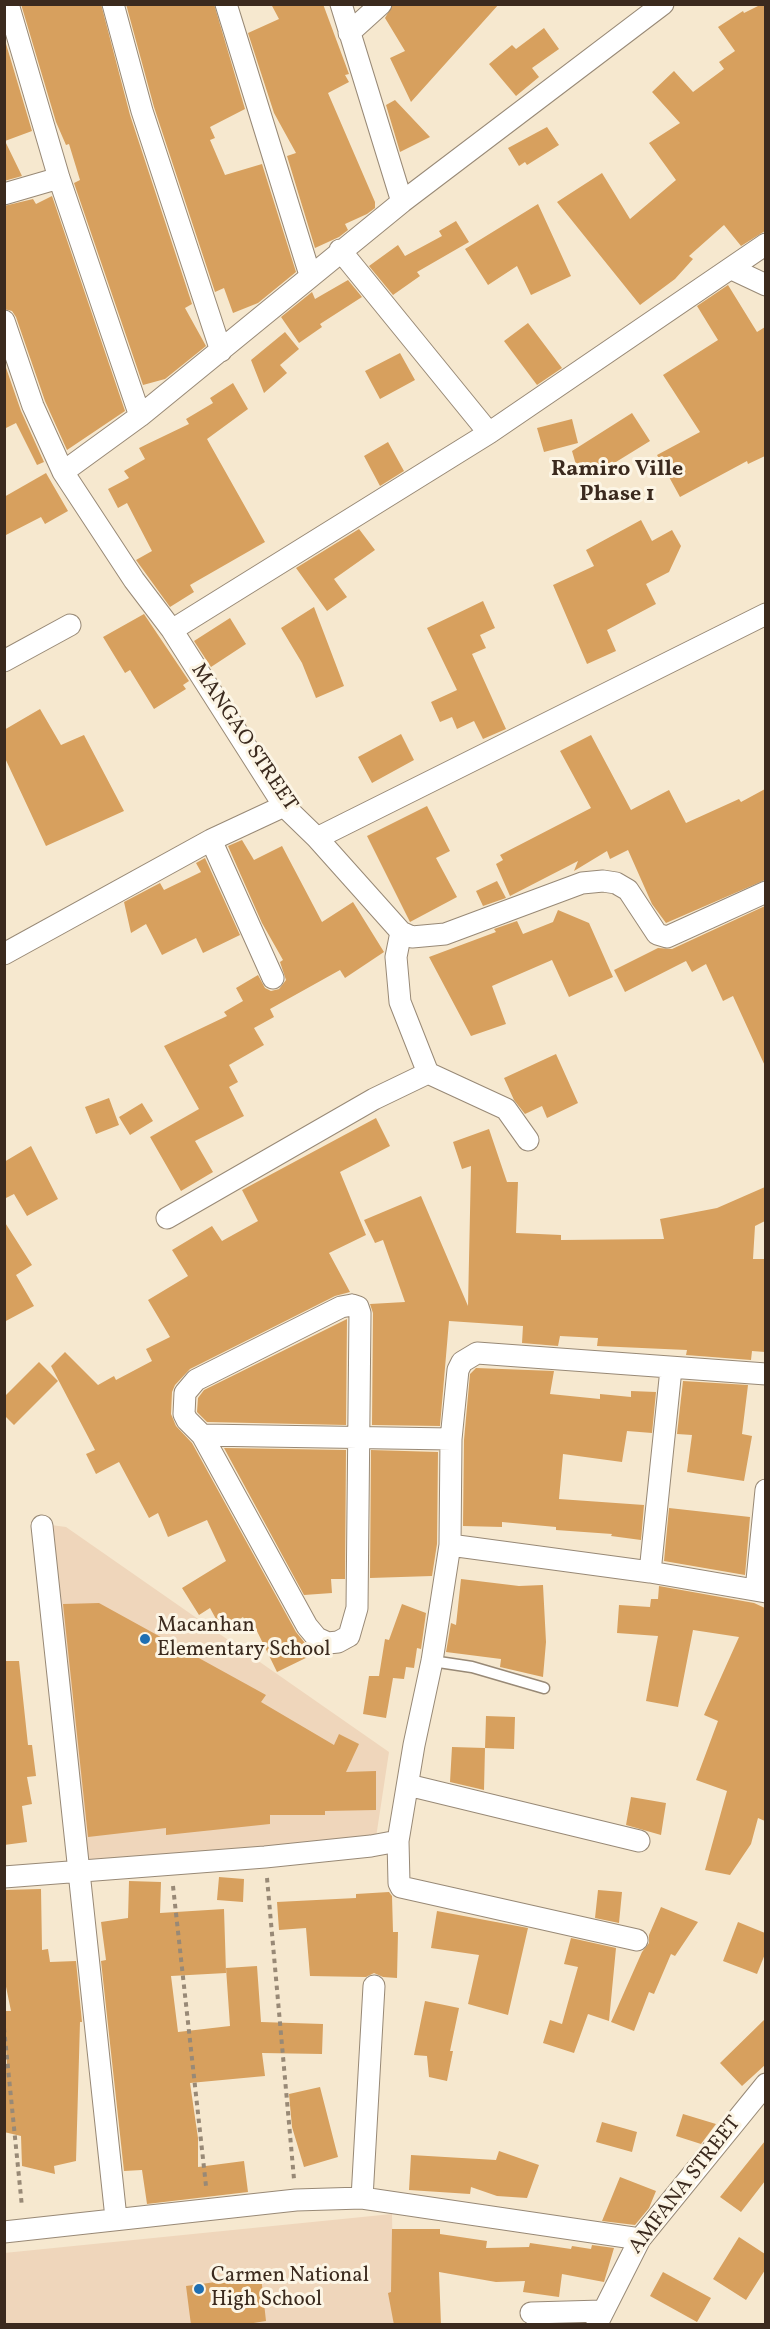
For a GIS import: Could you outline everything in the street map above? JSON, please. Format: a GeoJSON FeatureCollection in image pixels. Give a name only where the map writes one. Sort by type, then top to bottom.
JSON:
{"type":"FeatureCollection","features":[{"type":"Feature","properties":{"kind":"street"},"geometry":{"type":"LineString","coordinates":[[8,4],[59,178],[140,416]]}},
{"type":"Feature","properties":{"kind":"street"},"geometry":{"type":"LineString","coordinates":[[112,4],[142,111],[221,351]]}},
{"type":"Feature","properties":{"kind":"street"},"geometry":{"type":"LineString","coordinates":[[226,4],[310,275]]}},
{"type":"Feature","properties":{"kind":"street"},"geometry":{"type":"LineString","coordinates":[[341,4],[402,202]]}},
{"type":"Feature","properties":{"kind":"street"},"geometry":{"type":"LineString","coordinates":[[349,33],[381,4]]}},
{"type":"Feature","properties":{"kind":"street"},"geometry":{"type":"LineString","coordinates":[[63,472],[140,416],[340,250],[663,4]]}},
{"type":"Feature","properties":{"kind":"street"},"geometry":{"type":"LineString","coordinates":[[4,194],[59,178]]}},
{"type":"Feature","properties":{"kind":"street"},"geometry":{"type":"LineString","coordinates":[[172,630],[489,433],[732,269],[765,244]]}},
{"type":"Feature","properties":{"kind":"street"},"geometry":{"type":"LineString","coordinates":[[340,250],[489,433]]}},
{"type":"Feature","properties":{"kind":"street"},"geometry":{"type":"LineString","coordinates":[[732,269],[765,285]]}},
{"type":"Feature","properties":{"kind":"street","name":"MANGAO STREET"},"geometry":{"type":"LineString","coordinates":[[4,321],[33,406],[63,472],[134,580],[172,630],[284,806],[317,838],[401,932]]}},
{"type":"Feature","properties":{"kind":"street"},"geometry":{"type":"LineString","coordinates":[[317,838],[765,614]]}},
{"type":"Feature","properties":{"kind":"street"},"geometry":{"type":"LineString","coordinates":[[4,661],[70,625]]}},
{"type":"Feature","properties":{"kind":"street"},"geometry":{"type":"LineString","coordinates":[[4,954],[211,840],[284,806]]}},
{"type":"Feature","properties":{"kind":"street"},"geometry":{"type":"LineString","coordinates":[[211,840],[273,978]]}},
{"type":"Feature","properties":{"kind":"street"},"geometry":{"type":"LineString","coordinates":[[528,1140],[506,1108],[428,1073],[400,1002],[396,957],[401,932],[412,937],[445,934],[582,883],[603,881],[616,883],[628,890],[657,934],[667,937],[765,892]]}},
{"type":"Feature","properties":{"kind":"street"},"geometry":{"type":"LineString","coordinates":[[167,1218],[374,1099],[428,1073]]}},
{"type":"Feature","properties":{"kind":"street"},"geometry":{"type":"LineString","coordinates":[[352,1305],[358,1307],[360,1314],[359,1436],[357,1608],[349,1636],[338,1642],[328,1643],[316,1638],[307,1626],[202,1435],[192,1427],[184,1414],[185,1393],[196,1380],[341,1306],[352,1305]]}},
{"type":"Feature","properties":{"kind":"street"},"geometry":{"type":"LineString","coordinates":[[637,1940],[401,1887],[398,1841],[432,1662],[450,1545],[451,1439],[458,1370],[462,1362],[477,1353],[671,1369],[765,1374]]}},
{"type":"Feature","properties":{"kind":"street"},"geometry":{"type":"LineString","coordinates":[[650,1572],[671,1369]]}},
{"type":"Feature","properties":{"kind":"street"},"geometry":{"type":"LineString","coordinates":[[202,1435],[451,1439]]}},
{"type":"Feature","properties":{"kind":"street"},"geometry":{"type":"LineString","coordinates":[[450,1545],[650,1572],[761,1591],[765,1490]]}},
{"type":"Feature","properties":{"kind":"street"},"geometry":{"type":"LineString","coordinates":[[42,1526],[116,2218]]}},
{"type":"Feature","properties":{"kind":"street"},"geometry":{"type":"LineString","coordinates":[[408,1785],[639,1841]]}},
{"type":"Feature","properties":{"kind":"street"},"geometry":{"type":"LineString","coordinates":[[4,1877],[266,1857],[398,1841]]}},
{"type":"Feature","properties":{"kind":"street"},"geometry":{"type":"LineString","coordinates":[[362,2198],[374,1986]]}},
{"type":"Feature","properties":{"kind":"street","name":"AMFANA STREET"},"geometry":{"type":"LineString","coordinates":[[599,2318],[640,2239],[765,2084]]}},
{"type":"Feature","properties":{"kind":"street"},"geometry":{"type":"LineString","coordinates":[[14,2230],[296,2200],[362,2198],[640,2239]]}},
{"type":"Feature","properties":{"kind":"street"},"geometry":{"type":"LineString","coordinates":[[531,2313],[599,2318]]}},
{"type":"Feature","properties":{"kind":"lane"},"geometry":{"type":"LineString","coordinates":[[432,1662],[472,1667],[544,1688]]}},
{"type":"Feature","properties":{"kind":"path"},"geometry":{"type":"LineString","coordinates":[[266,1857],[296,2200]]}},
{"type":"Feature","properties":{"kind":"path"},"geometry":{"type":"LineString","coordinates":[[171,1864],[209,2210]]}},
{"type":"Feature","properties":{"kind":"path"},"geometry":{"type":"LineString","coordinates":[[4,2028],[14,2230]]}},
{"type":"Feature","properties":{"kind":"shaded area","name":"Macanhan Elementary School"},"geometry":{"type":"Polygon","coordinates":[[[51,1525],[66,1527],[389,1752],[375,1844],[83,1861],[51,1525]]]}},
{"type":"Feature","properties":{"kind":"shaded area","name":"Carmen National High School"},"geometry":{"type":"Polygon","coordinates":[[[392,2214],[394,2324],[5,2324],[4,2253],[392,2214]]]}},
{"type":"Feature","properties":{"kind":"building"},"geometry":{"type":"Polygon","coordinates":[[[21,4],[101,4],[130,115],[192,304],[185,308],[206,346],[165,379],[143,385],[74,183],[80,180],[69,144],[66,145],[56,122],[21,4]]]}},
{"type":"Feature","properties":{"kind":"building"},"geometry":{"type":"Polygon","coordinates":[[[126,4],[214,4],[245,109],[210,127],[215,138],[210,140],[225,175],[262,164],[296,272],[258,303],[233,313],[224,288],[215,292],[154,107],[126,4]]]}},
{"type":"Feature","properties":{"kind":"building"},"geometry":{"type":"Polygon","coordinates":[[[271,4],[323,4],[349,74],[345,75],[349,82],[328,93],[375,202],[375,208],[367,214],[345,224],[348,230],[339,237],[315,248],[287,156],[296,153],[274,113],[248,33],[279,19],[271,4]]]}},
{"type":"Feature","properties":{"kind":"building"},"geometry":{"type":"Polygon","coordinates":[[[393,4],[499,4],[411,102],[390,58],[405,51],[385,18],[393,4]]]}},
{"type":"Feature","properties":{"kind":"building"},"geometry":{"type":"Polygon","coordinates":[[[765,4],[765,231],[741,246],[724,225],[689,256],[693,259],[675,279],[640,305],[557,202],[602,173],[630,219],[676,180],[649,143],[680,123],[652,92],[674,71],[693,92],[724,69],[719,62],[735,51],[718,27],[743,11],[744,13],[765,4]]]}},
{"type":"Feature","properties":{"kind":"building"},"geometry":{"type":"Polygon","coordinates":[[[544,28],[559,49],[532,68],[539,77],[516,96],[489,64],[512,45],[516,49],[544,28]]]}},
{"type":"Feature","properties":{"kind":"building"},"geometry":{"type":"Polygon","coordinates":[[[4,37],[32,131],[5,141],[22,176],[4,181],[4,37]]]}},
{"type":"Feature","properties":{"kind":"building"},"geometry":{"type":"Polygon","coordinates":[[[395,100],[430,137],[400,152],[386,105],[395,100]]]}},
{"type":"Feature","properties":{"kind":"building"},"geometry":{"type":"Polygon","coordinates":[[[547,127],[559,145],[527,165],[525,162],[519,166],[508,148],[547,127]]]}},
{"type":"Feature","properties":{"kind":"building"},"geometry":{"type":"Polygon","coordinates":[[[52,196],[125,411],[67,450],[45,401],[16,317],[12,311],[4,309],[4,206],[33,199],[36,204],[52,196]]]}},
{"type":"Feature","properties":{"kind":"building"},"geometry":{"type":"Polygon","coordinates":[[[538,204],[571,276],[531,295],[517,266],[488,285],[465,249],[538,204]]]}},
{"type":"Feature","properties":{"kind":"building"},"geometry":{"type":"Polygon","coordinates":[[[456,221],[469,242],[417,272],[420,276],[393,295],[369,266],[398,245],[405,256],[442,236],[439,231],[456,221]]]}},
{"type":"Feature","properties":{"kind":"building"},"geometry":{"type":"Polygon","coordinates":[[[348,280],[362,297],[320,324],[322,327],[299,343],[281,317],[312,292],[315,299],[348,280]]]}},
{"type":"Feature","properties":{"kind":"building"},"geometry":{"type":"Polygon","coordinates":[[[728,285],[757,332],[765,327],[765,456],[748,464],[747,461],[680,497],[657,455],[700,432],[663,375],[718,340],[697,306],[728,285]]]}},
{"type":"Feature","properties":{"kind":"building"},"geometry":{"type":"Polygon","coordinates":[[[528,323],[562,368],[537,385],[504,341],[528,323]]]}},
{"type":"Feature","properties":{"kind":"building"},"geometry":{"type":"Polygon","coordinates":[[[285,332],[299,349],[280,365],[287,373],[264,393],[251,360],[285,332]]]}},
{"type":"Feature","properties":{"kind":"building"},"geometry":{"type":"Polygon","coordinates":[[[400,353],[415,380],[380,399],[365,371],[400,353]]]}},
{"type":"Feature","properties":{"kind":"building"},"geometry":{"type":"Polygon","coordinates":[[[4,362],[21,411],[44,462],[37,465],[16,423],[4,429],[4,362]]]}},
{"type":"Feature","properties":{"kind":"building"},"geometry":{"type":"Polygon","coordinates":[[[233,383],[248,409],[207,439],[265,542],[190,585],[194,592],[170,607],[136,560],[152,551],[127,503],[118,508],[108,489],[129,478],[124,471],[145,459],[139,448],[189,424],[186,419],[213,403],[210,398],[233,383]]]}},
{"type":"Feature","properties":{"kind":"building"},"geometry":{"type":"Polygon","coordinates":[[[632,413],[650,441],[590,478],[577,468],[572,451],[632,413]]]}},
{"type":"Feature","properties":{"kind":"building"},"geometry":{"type":"Polygon","coordinates":[[[572,419],[578,443],[544,452],[537,428],[572,419]]]}},
{"type":"Feature","properties":{"kind":"building"},"geometry":{"type":"Polygon","coordinates":[[[388,442],[404,471],[380,486],[364,456],[388,442]]]}},
{"type":"Feature","properties":{"kind":"building"},"geometry":{"type":"Polygon","coordinates":[[[46,473],[68,511],[45,524],[41,517],[4,536],[4,497],[46,473]]]}},
{"type":"Feature","properties":{"kind":"building"},"geometry":{"type":"Polygon","coordinates":[[[641,520],[652,541],[672,530],[681,546],[669,572],[646,584],[656,604],[607,630],[616,651],[587,664],[553,585],[594,566],[586,550],[641,520]]]}},
{"type":"Feature","properties":{"kind":"building"},"geometry":{"type":"Polygon","coordinates":[[[359,529],[375,550],[334,579],[347,597],[327,611],[296,568],[359,529]]]}},
{"type":"Feature","properties":{"kind":"building"},"geometry":{"type":"Polygon","coordinates":[[[483,601],[495,628],[480,635],[486,648],[472,654],[506,729],[483,739],[474,721],[457,729],[452,717],[440,722],[431,702],[457,690],[427,628],[483,601]]]}},
{"type":"Feature","properties":{"kind":"building"},"geometry":{"type":"Polygon","coordinates":[[[314,607],[344,686],[316,698],[302,663],[281,628],[314,607]]]}},
{"type":"Feature","properties":{"kind":"building"},"geometry":{"type":"Polygon","coordinates":[[[144,614],[189,681],[183,685],[186,689],[154,709],[130,670],[125,673],[103,637],[144,614]]]}},
{"type":"Feature","properties":{"kind":"building"},"geometry":{"type":"Polygon","coordinates":[[[230,618],[246,644],[211,667],[194,641],[230,618]]]}},
{"type":"Feature","properties":{"kind":"building"},"geometry":{"type":"Polygon","coordinates":[[[40,709],[61,745],[84,735],[124,811],[46,846],[4,756],[4,730],[40,709]]]}},
{"type":"Feature","properties":{"kind":"building"},"geometry":{"type":"Polygon","coordinates":[[[401,734],[414,760],[372,783],[358,757],[401,734]]]}},
{"type":"Feature","properties":{"kind":"building"},"geometry":{"type":"Polygon","coordinates":[[[591,735],[631,810],[669,790],[686,823],[739,799],[741,802],[765,789],[765,880],[666,923],[652,904],[628,850],[610,859],[607,851],[574,871],[578,861],[510,896],[496,864],[503,860],[500,855],[591,808],[560,751],[591,735]]]}},
{"type":"Feature","properties":{"kind":"building"},"geometry":{"type":"Polygon","coordinates":[[[427,806],[450,851],[436,858],[457,897],[410,922],[367,836],[427,806]]]}},
{"type":"Feature","properties":{"kind":"building"},"geometry":{"type":"Polygon","coordinates":[[[242,840],[254,860],[282,846],[322,922],[353,902],[384,952],[345,978],[340,970],[270,1009],[274,1017],[254,1028],[264,1045],[229,1065],[238,1082],[229,1087],[244,1116],[195,1141],[213,1172],[181,1191],[150,1137],[199,1109],[164,1046],[227,1016],[224,1012],[243,1001],[236,988],[258,975],[265,988],[271,991],[279,989],[286,980],[280,962],[283,960],[262,923],[228,846],[242,840]]]}},
{"type":"Feature","properties":{"kind":"building"},"geometry":{"type":"Polygon","coordinates":[[[205,858],[240,935],[203,953],[196,938],[162,955],[146,924],[131,933],[124,902],[160,883],[164,890],[201,872],[196,863],[205,858]]]}},
{"type":"Feature","properties":{"kind":"building"},"geometry":{"type":"Polygon","coordinates":[[[497,881],[506,898],[483,906],[476,891],[497,881]]]}},
{"type":"Feature","properties":{"kind":"building"},"geometry":{"type":"Polygon","coordinates":[[[765,906],[765,1066],[733,996],[723,1001],[706,964],[692,972],[686,961],[625,992],[614,970],[658,948],[672,949],[765,906]]]}},
{"type":"Feature","properties":{"kind":"building"},"geometry":{"type":"Polygon","coordinates":[[[558,910],[589,923],[613,977],[569,997],[552,960],[492,986],[506,1024],[471,1036],[429,957],[496,932],[494,929],[517,921],[523,934],[553,922],[558,910]]]}},
{"type":"Feature","properties":{"kind":"building"},"geometry":{"type":"Polygon","coordinates":[[[556,1054],[578,1103],[547,1118],[542,1106],[525,1114],[514,1100],[504,1078],[556,1054]]]}},
{"type":"Feature","properties":{"kind":"building"},"geometry":{"type":"Polygon","coordinates":[[[109,1098],[119,1125],[96,1134],[85,1107],[109,1098]]]}},
{"type":"Feature","properties":{"kind":"building"},"geometry":{"type":"Polygon","coordinates":[[[142,1103],[153,1121],[130,1135],[119,1117],[142,1103]]]}},
{"type":"Feature","properties":{"kind":"building"},"geometry":{"type":"Polygon","coordinates":[[[376,1118],[390,1146],[340,1172],[366,1235],[329,1253],[350,1292],[335,1296],[190,1369],[175,1385],[172,1392],[171,1414],[176,1426],[192,1443],[296,1632],[314,1654],[277,1672],[254,1625],[249,1628],[243,1617],[222,1630],[210,1608],[199,1615],[182,1588],[226,1561],[207,1520],[168,1537],[158,1513],[149,1518],[119,1462],[96,1474],[86,1454],[95,1450],[51,1366],[65,1352],[98,1385],[114,1376],[116,1380],[152,1361],[146,1349],[170,1337],[148,1300],[188,1276],[172,1250],[212,1226],[222,1241],[258,1221],[242,1190],[376,1118]]]}},
{"type":"Feature","properties":{"kind":"building"},"geometry":{"type":"Polygon","coordinates":[[[489,1129],[507,1182],[518,1182],[516,1233],[561,1235],[561,1240],[664,1239],[660,1219],[717,1208],[765,1187],[765,1221],[755,1226],[753,1259],[765,1259],[765,1352],[752,1351],[751,1360],[686,1355],[687,1350],[597,1346],[598,1338],[560,1336],[558,1346],[522,1343],[523,1326],[449,1321],[440,1426],[372,1425],[373,1313],[370,1304],[405,1302],[383,1240],[375,1243],[364,1220],[421,1196],[468,1306],[471,1166],[462,1169],[453,1142],[489,1129]]]}},
{"type":"Feature","properties":{"kind":"building"},"geometry":{"type":"Polygon","coordinates":[[[31,1146],[58,1199],[27,1216],[14,1194],[4,1199],[4,1162],[31,1146]]]}},
{"type":"Feature","properties":{"kind":"building"},"geometry":{"type":"Polygon","coordinates":[[[4,1221],[32,1265],[16,1275],[34,1306],[4,1322],[4,1221]]]}},
{"type":"Feature","properties":{"kind":"building"},"geometry":{"type":"Polygon","coordinates":[[[347,1319],[346,1425],[207,1422],[197,1412],[198,1398],[204,1390],[347,1319]]]}},
{"type":"Feature","properties":{"kind":"building"},"geometry":{"type":"Polygon","coordinates":[[[39,1362],[58,1381],[14,1425],[4,1415],[4,1397],[39,1362]]]}},
{"type":"Feature","properties":{"kind":"building"},"geometry":{"type":"Polygon","coordinates":[[[476,1368],[554,1371],[550,1394],[600,1399],[600,1394],[631,1397],[631,1391],[656,1392],[652,1433],[627,1431],[622,1462],[563,1454],[559,1499],[644,1505],[641,1540],[611,1536],[612,1534],[556,1530],[556,1527],[502,1522],[502,1527],[463,1526],[464,1440],[470,1374],[476,1368]]]}},
{"type":"Feature","properties":{"kind":"building"},"geometry":{"type":"Polygon","coordinates":[[[683,1381],[748,1385],[742,1434],[752,1436],[744,1481],[687,1472],[692,1435],[677,1434],[683,1381]]]}},
{"type":"Feature","properties":{"kind":"building"},"geometry":{"type":"Polygon","coordinates":[[[224,1448],[346,1450],[345,1579],[331,1579],[332,1593],[304,1595],[224,1448]]]}},
{"type":"Feature","properties":{"kind":"building"},"geometry":{"type":"Polygon","coordinates":[[[371,1450],[438,1452],[437,1544],[432,1576],[370,1578],[371,1450]]]}},
{"type":"Feature","properties":{"kind":"building"},"geometry":{"type":"Polygon","coordinates":[[[669,1508],[750,1517],[745,1575],[664,1561],[669,1508]]]}},
{"type":"Feature","properties":{"kind":"building"},"geometry":{"type":"Polygon","coordinates":[[[461,1579],[519,1586],[543,1585],[546,1642],[543,1677],[500,1667],[501,1659],[446,1652],[451,1623],[456,1625],[461,1579]]]}},
{"type":"Feature","properties":{"kind":"building"},"geometry":{"type":"Polygon","coordinates":[[[659,1586],[754,1603],[765,1608],[765,1821],[758,1818],[751,1844],[730,1875],[705,1870],[727,1791],[696,1780],[718,1721],[704,1715],[739,1637],[693,1630],[678,1707],[646,1701],[658,1636],[617,1633],[619,1605],[650,1607],[651,1599],[658,1599],[659,1586]]]}},
{"type":"Feature","properties":{"kind":"building","name":"Macanhan Elementary School"},"geometry":{"type":"Polygon","coordinates":[[[99,1603],[266,1695],[261,1702],[334,1745],[339,1734],[359,1744],[346,1772],[376,1771],[376,1810],[325,1811],[325,1815],[270,1815],[270,1824],[166,1835],[166,1828],[88,1837],[63,1604],[99,1603]]]}},
{"type":"Feature","properties":{"kind":"building"},"geometry":{"type":"Polygon","coordinates":[[[402,1604],[426,1613],[421,1649],[417,1648],[414,1668],[406,1667],[404,1679],[393,1678],[386,1718],[363,1714],[369,1676],[379,1676],[385,1639],[389,1640],[402,1604]]]}},
{"type":"Feature","properties":{"kind":"building"},"geometry":{"type":"Polygon","coordinates":[[[4,1661],[19,1661],[28,1745],[32,1745],[36,1776],[27,1777],[32,1804],[22,1806],[27,1842],[4,1845],[4,1661]]]}},
{"type":"Feature","properties":{"kind":"building"},"geometry":{"type":"Polygon","coordinates":[[[486,1716],[515,1717],[514,1749],[485,1748],[486,1716]]]}},
{"type":"Feature","properties":{"kind":"building"},"geometry":{"type":"Polygon","coordinates":[[[452,1747],[485,1748],[484,1790],[450,1782],[452,1747]]]}},
{"type":"Feature","properties":{"kind":"building"},"geometry":{"type":"Polygon","coordinates":[[[631,1797],[666,1803],[661,1835],[626,1825],[631,1797]]]}},
{"type":"Feature","properties":{"kind":"building"},"geometry":{"type":"Polygon","coordinates":[[[219,1877],[244,1879],[243,1902],[217,1900],[219,1877]]]}},
{"type":"Feature","properties":{"kind":"building"},"geometry":{"type":"Polygon","coordinates":[[[129,1881],[161,1882],[160,1913],[224,1909],[226,1973],[171,1976],[178,2032],[230,2026],[226,1968],[257,1966],[261,2022],[323,2024],[322,2054],[262,2053],[265,2076],[190,2083],[198,2138],[198,2167],[244,2161],[248,2192],[147,2204],[142,2170],[124,2171],[101,1961],[106,1960],[101,1922],[128,1918],[129,1881]]]}},
{"type":"Feature","properties":{"kind":"building"},"geometry":{"type":"Polygon","coordinates":[[[41,1889],[42,1950],[48,1949],[50,1962],[76,1961],[82,2022],[80,2022],[76,2161],[54,2166],[55,2174],[22,2166],[21,2136],[4,2132],[4,2067],[7,2066],[4,2011],[11,2011],[4,1977],[4,1890],[41,1889]]]}},
{"type":"Feature","properties":{"kind":"building"},"geometry":{"type":"Polygon","coordinates":[[[598,1890],[622,1892],[619,1923],[595,1918],[598,1890]]]}},
{"type":"Feature","properties":{"kind":"building"},"geometry":{"type":"Polygon","coordinates":[[[389,1892],[392,1896],[393,1932],[398,1932],[397,1978],[383,1977],[374,1973],[366,1977],[310,1976],[306,1928],[279,1930],[277,1902],[356,1898],[356,1894],[389,1892]]]}},
{"type":"Feature","properties":{"kind":"building"},"geometry":{"type":"Polygon","coordinates":[[[661,1907],[698,1922],[675,1956],[671,1954],[654,1994],[649,1992],[634,2031],[611,2022],[642,1952],[649,1943],[649,1935],[661,1907]]]}},
{"type":"Feature","properties":{"kind":"building"},"geometry":{"type":"Polygon","coordinates":[[[437,1911],[528,1928],[508,2015],[468,2004],[479,1955],[431,1948],[437,1911]]]}},
{"type":"Feature","properties":{"kind":"building"},"geometry":{"type":"Polygon","coordinates":[[[738,1922],[765,1933],[765,1954],[757,1974],[723,1961],[738,1922]]]}},
{"type":"Feature","properties":{"kind":"building"},"geometry":{"type":"Polygon","coordinates":[[[571,1938],[616,1948],[609,2021],[588,2014],[574,2053],[543,2043],[550,2020],[562,2024],[578,1967],[564,1964],[571,1938]]]}},
{"type":"Feature","properties":{"kind":"building"},"geometry":{"type":"Polygon","coordinates":[[[425,2001],[459,2008],[450,2051],[453,2051],[447,2081],[429,2077],[427,2056],[414,2055],[425,2001]]]}},
{"type":"Feature","properties":{"kind":"building"},"geometry":{"type":"Polygon","coordinates":[[[765,2019],[765,2065],[742,2086],[720,2063],[765,2019]]]}},
{"type":"Feature","properties":{"kind":"building"},"geometry":{"type":"Polygon","coordinates":[[[320,2087],[338,2157],[304,2167],[292,2127],[289,2094],[320,2087]]]}},
{"type":"Feature","properties":{"kind":"building"},"geometry":{"type":"Polygon","coordinates":[[[683,2114],[716,2124],[701,2144],[676,2136],[683,2114]]]}},
{"type":"Feature","properties":{"kind":"building"},"geometry":{"type":"Polygon","coordinates":[[[602,2122],[637,2132],[632,2152],[596,2142],[602,2122]]]}},
{"type":"Feature","properties":{"kind":"building"},"geometry":{"type":"Polygon","coordinates":[[[765,2141],[765,2181],[741,2212],[720,2197],[765,2141]]]}},
{"type":"Feature","properties":{"kind":"building"},"geometry":{"type":"Polygon","coordinates":[[[499,2151],[539,2165],[527,2198],[497,2196],[471,2187],[470,2194],[409,2190],[411,2155],[496,2160],[499,2151]]]}},
{"type":"Feature","properties":{"kind":"building"},"geometry":{"type":"Polygon","coordinates":[[[620,2177],[656,2191],[649,2208],[635,2225],[602,2221],[620,2177]]]}},
{"type":"Feature","properties":{"kind":"building"},"geometry":{"type":"Polygon","coordinates":[[[392,2229],[440,2229],[440,2234],[487,2241],[486,2248],[529,2247],[530,2243],[571,2249],[572,2246],[591,2249],[592,2245],[614,2248],[604,2282],[562,2274],[559,2297],[523,2292],[525,2281],[496,2282],[439,2272],[441,2325],[394,2325],[388,2293],[391,2292],[392,2229]]]}},
{"type":"Feature","properties":{"kind":"building"},"geometry":{"type":"Polygon","coordinates":[[[739,2237],[765,2254],[765,2270],[746,2300],[713,2279],[739,2237]]]}},
{"type":"Feature","properties":{"kind":"building"},"geometry":{"type":"Polygon","coordinates":[[[663,2272],[711,2298],[697,2322],[650,2296],[663,2272]]]}},
{"type":"Feature","properties":{"kind":"building"},"geometry":{"type":"Polygon","coordinates":[[[261,2276],[266,2321],[241,2325],[191,2325],[186,2286],[261,2276]]]}},
{"type":"Feature","properties":{"kind":"place","name":"Macanhan Elementary School"},"geometry":{"type":"Point","coordinates":[145,1639]}},
{"type":"Feature","properties":{"kind":"place","name":"Carmen National High School"},"geometry":{"type":"Point","coordinates":[199,2289]}},
{"type":"Feature","properties":{"kind":"district","name":"Ramiro Ville Phase 1"},"geometry":{"type":"Point","coordinates":[617,484]}}]}
